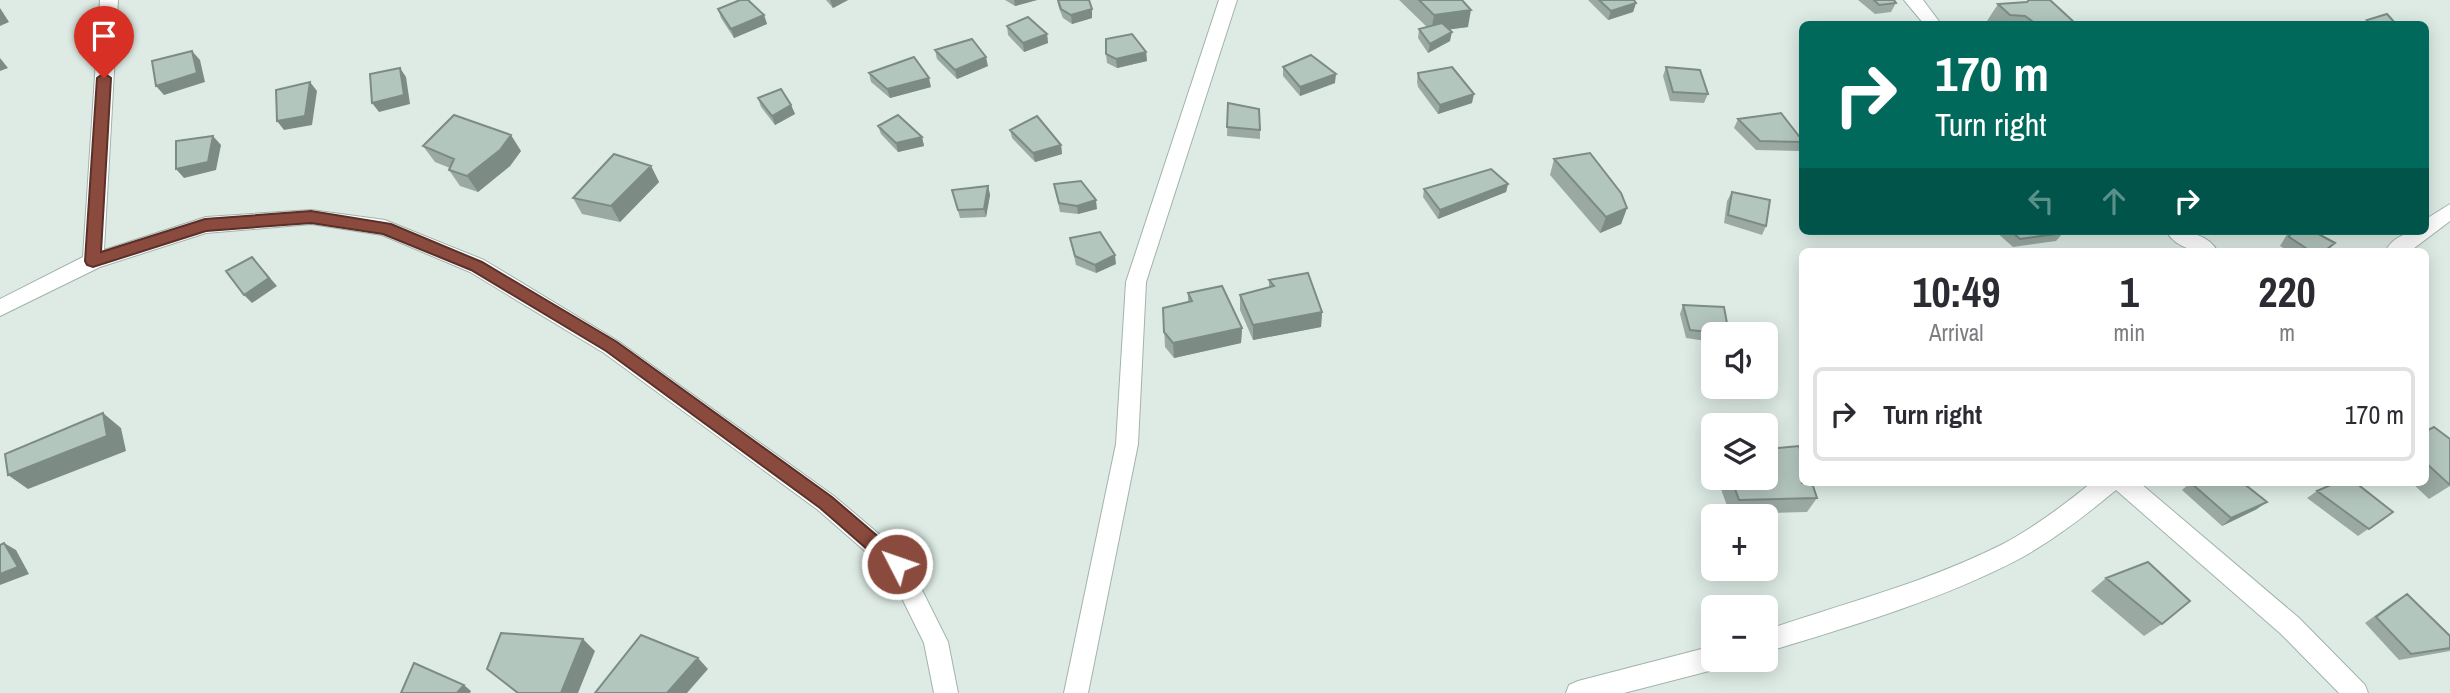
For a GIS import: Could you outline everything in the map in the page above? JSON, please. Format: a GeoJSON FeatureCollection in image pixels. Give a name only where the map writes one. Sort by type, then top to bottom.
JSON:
{"type":"FeatureCollection","features":[{"type":"Feature","properties":{"kind":"street"},"geometry":{"type":"LineString","coordinates":[[93,261],[109,0]]}},
{"type":"Feature","properties":{"kind":"street"},"geometry":{"type":"LineString","coordinates":[[1076,693],[1127,444],[1136,282],[1228,0]]}},
{"type":"Feature","properties":{"kind":"street"},"geometry":{"type":"LineString","coordinates":[[1913,0],[1930,21]]}},
{"type":"Feature","properties":{"kind":"street"},"geometry":{"type":"LineString","coordinates":[[2429,226],[2450,211]]}},
{"type":"Feature","properties":{"kind":"street"},"geometry":{"type":"LineString","coordinates":[[0,308],[93,261],[205,225],[311,217],[385,228],[477,266],[611,347],[826,503],[897,564],[936,642],[946,693]]}},
{"type":"Feature","properties":{"kind":"street"},"geometry":{"type":"LineString","coordinates":[[2182,235],[2202,248]]}},
{"type":"Feature","properties":{"kind":"street"},"geometry":{"type":"LineString","coordinates":[[2400,248],[2417,235]]}},
{"type":"Feature","properties":{"kind":"street"},"geometry":{"type":"LineString","coordinates":[[1778,636],[1914,591],[1999,557],[2071,514],[2104,486]]}},
{"type":"Feature","properties":{"kind":"street"},"geometry":{"type":"LineString","coordinates":[[2127,486],[2290,626],[2356,693]]}},
{"type":"Feature","properties":{"kind":"street"},"geometry":{"type":"LineString","coordinates":[[1578,693],[1701,661]]}},
{"type":"Feature","properties":{"kind":"building"},"geometry":{"type":"Polygon","coordinates":[[[740,0],[748,0],[764,15],[731,29],[718,9],[740,0]]]}},
{"type":"Feature","properties":{"kind":"building"},"geometry":{"type":"Polygon","coordinates":[[[1058,0],[1089,0],[1092,9],[1071,15],[1061,9],[1058,0]]]}},
{"type":"Feature","properties":{"kind":"building"},"geometry":{"type":"Polygon","coordinates":[[[1419,0],[1462,0],[1471,10],[1434,15],[1419,0]]]}},
{"type":"Feature","properties":{"kind":"building"},"geometry":{"type":"Polygon","coordinates":[[[1599,0],[1634,0],[1636,3],[1611,11],[1599,0]]]}},
{"type":"Feature","properties":{"kind":"building"},"geometry":{"type":"Polygon","coordinates":[[[1874,0],[1894,0],[1896,3],[1879,5],[1874,0]]]}},
{"type":"Feature","properties":{"kind":"building"},"geometry":{"type":"Polygon","coordinates":[[[2050,0],[2073,21],[2032,21],[2025,16],[2010,15],[1998,4],[2050,0]]]}},
{"type":"Feature","properties":{"kind":"building"},"geometry":{"type":"Polygon","coordinates":[[[2387,14],[2393,21],[2368,21],[2387,14]]]}},
{"type":"Feature","properties":{"kind":"building"},"geometry":{"type":"Polygon","coordinates":[[[1028,17],[1047,34],[1023,43],[1007,26],[1028,17]]]}},
{"type":"Feature","properties":{"kind":"building"},"geometry":{"type":"Polygon","coordinates":[[[1442,23],[1452,32],[1430,44],[1419,29],[1442,23]]]}},
{"type":"Feature","properties":{"kind":"building"},"geometry":{"type":"Polygon","coordinates":[[[1132,34],[1146,52],[1116,59],[1106,54],[1106,39],[1132,34]]]}},
{"type":"Feature","properties":{"kind":"building"},"geometry":{"type":"Polygon","coordinates":[[[972,39],[986,57],[955,70],[935,50],[972,39]]]}},
{"type":"Feature","properties":{"kind":"building"},"geometry":{"type":"Polygon","coordinates":[[[192,51],[197,73],[156,86],[152,61],[192,51]]]}},
{"type":"Feature","properties":{"kind":"building"},"geometry":{"type":"Polygon","coordinates":[[[1311,55],[1336,74],[1300,87],[1283,67],[1311,55]]]}},
{"type":"Feature","properties":{"kind":"building"},"geometry":{"type":"Polygon","coordinates":[[[914,57],[929,78],[887,89],[869,73],[914,57]]]}},
{"type":"Feature","properties":{"kind":"building"},"geometry":{"type":"Polygon","coordinates":[[[1452,67],[1474,94],[1440,105],[1418,73],[1452,67]]]}},
{"type":"Feature","properties":{"kind":"building"},"geometry":{"type":"Polygon","coordinates":[[[1666,67],[1700,70],[1708,94],[1673,92],[1666,67]]]}},
{"type":"Feature","properties":{"kind":"building"},"geometry":{"type":"Polygon","coordinates":[[[400,68],[404,95],[372,103],[370,74],[400,68]]]}},
{"type":"Feature","properties":{"kind":"building"},"geometry":{"type":"Polygon","coordinates":[[[310,82],[305,116],[277,121],[276,90],[310,82]]]}},
{"type":"Feature","properties":{"kind":"building"},"geometry":{"type":"Polygon","coordinates":[[[781,89],[791,105],[772,116],[758,98],[781,89]]]}},
{"type":"Feature","properties":{"kind":"building"},"geometry":{"type":"Polygon","coordinates":[[[1228,103],[1259,109],[1260,130],[1227,127],[1228,103]]]}},
{"type":"Feature","properties":{"kind":"building"},"geometry":{"type":"Polygon","coordinates":[[[1781,113],[1799,136],[1799,142],[1760,141],[1738,119],[1781,113]]]}},
{"type":"Feature","properties":{"kind":"building"},"geometry":{"type":"Polygon","coordinates":[[[454,115],[511,135],[500,150],[467,176],[449,170],[454,159],[423,146],[454,115]]]}},
{"type":"Feature","properties":{"kind":"building"},"geometry":{"type":"Polygon","coordinates":[[[898,115],[922,137],[896,143],[878,126],[898,115]]]}},
{"type":"Feature","properties":{"kind":"building"},"geometry":{"type":"Polygon","coordinates":[[[1037,116],[1061,145],[1033,153],[1010,130],[1037,116]]]}},
{"type":"Feature","properties":{"kind":"building"},"geometry":{"type":"Polygon","coordinates":[[[213,136],[208,162],[176,169],[176,141],[213,136]]]}},
{"type":"Feature","properties":{"kind":"building"},"geometry":{"type":"Polygon","coordinates":[[[1590,153],[1621,193],[1627,208],[1606,217],[1554,159],[1590,153]]]}},
{"type":"Feature","properties":{"kind":"building"},"geometry":{"type":"Polygon","coordinates":[[[614,154],[651,166],[611,206],[573,198],[614,154]]]}},
{"type":"Feature","properties":{"kind":"building"},"geometry":{"type":"Polygon","coordinates":[[[1491,169],[1508,184],[1440,210],[1424,189],[1491,169]]]}},
{"type":"Feature","properties":{"kind":"building"},"geometry":{"type":"Polygon","coordinates":[[[1081,181],[1096,200],[1077,206],[1059,203],[1054,184],[1081,181]]]}},
{"type":"Feature","properties":{"kind":"building"},"geometry":{"type":"Polygon","coordinates":[[[988,186],[984,209],[958,210],[952,190],[988,186]]]}},
{"type":"Feature","properties":{"kind":"building"},"geometry":{"type":"Polygon","coordinates":[[[1732,192],[1770,200],[1766,226],[1728,215],[1732,192]]]}},
{"type":"Feature","properties":{"kind":"building"},"geometry":{"type":"Polygon","coordinates":[[[1100,232],[1115,255],[1095,265],[1075,256],[1070,238],[1100,232]]]}},
{"type":"Feature","properties":{"kind":"building"},"geometry":{"type":"Polygon","coordinates":[[[2016,235],[2049,235],[2020,239],[2016,235]]]}},
{"type":"Feature","properties":{"kind":"building"},"geometry":{"type":"Polygon","coordinates":[[[2320,235],[2335,243],[2328,248],[2306,248],[2289,237],[2320,235]]]}},
{"type":"Feature","properties":{"kind":"building"},"geometry":{"type":"Polygon","coordinates":[[[252,257],[269,278],[244,295],[226,271],[252,257]]]}},
{"type":"Feature","properties":{"kind":"building"},"geometry":{"type":"Polygon","coordinates":[[[1308,273],[1322,312],[1253,325],[1240,295],[1274,286],[1269,280],[1308,273]]]}},
{"type":"Feature","properties":{"kind":"building"},"geometry":{"type":"Polygon","coordinates":[[[1222,286],[1242,328],[1173,343],[1164,332],[1163,308],[1192,301],[1188,293],[1222,286]]]}},
{"type":"Feature","properties":{"kind":"building"},"geometry":{"type":"Polygon","coordinates":[[[1683,305],[1724,307],[1727,322],[1701,322],[1701,331],[1690,330],[1683,305]]]}},
{"type":"Feature","properties":{"kind":"building"},"geometry":{"type":"Polygon","coordinates":[[[103,413],[107,436],[8,475],[5,454],[103,413]]]}},
{"type":"Feature","properties":{"kind":"building"},"geometry":{"type":"Polygon","coordinates":[[[2434,427],[2450,439],[2450,485],[2429,466],[2429,430],[2434,427]]]}},
{"type":"Feature","properties":{"kind":"building"},"geometry":{"type":"Polygon","coordinates":[[[1799,446],[1799,486],[1813,486],[1817,498],[1739,500],[1735,490],[1778,490],[1778,448],[1799,446]]]}},
{"type":"Feature","properties":{"kind":"building"},"geometry":{"type":"Polygon","coordinates":[[[2194,486],[2247,486],[2267,502],[2231,518],[2194,486]]]}},
{"type":"Feature","properties":{"kind":"building"},"geometry":{"type":"Polygon","coordinates":[[[2328,486],[2360,486],[2393,512],[2369,529],[2317,491],[2328,486]]]}},
{"type":"Feature","properties":{"kind":"building"},"geometry":{"type":"Polygon","coordinates":[[[4,543],[18,567],[0,574],[0,545],[4,543]]]}},
{"type":"Feature","properties":{"kind":"building"},"geometry":{"type":"Polygon","coordinates":[[[2148,562],[2190,601],[2162,624],[2106,578],[2148,562]]]}},
{"type":"Feature","properties":{"kind":"building"},"geometry":{"type":"Polygon","coordinates":[[[2407,594],[2450,636],[2450,648],[2411,654],[2376,617],[2407,594]]]}},
{"type":"Feature","properties":{"kind":"building"},"geometry":{"type":"Polygon","coordinates":[[[501,633],[583,639],[561,693],[518,693],[487,669],[501,633]]]}},
{"type":"Feature","properties":{"kind":"building"},"geometry":{"type":"Polygon","coordinates":[[[641,635],[698,658],[667,693],[595,693],[641,635]]]}},
{"type":"Feature","properties":{"kind":"building"},"geometry":{"type":"Polygon","coordinates":[[[414,663],[464,685],[457,693],[401,693],[414,663]]]}},
{"type":"Feature","properties":{"kind":"route"},"geometry":{"type":"LineString","coordinates":[[104,78],[93,261],[205,225],[311,217],[385,228],[477,266],[611,347],[826,503],[897,564]]}}]}
